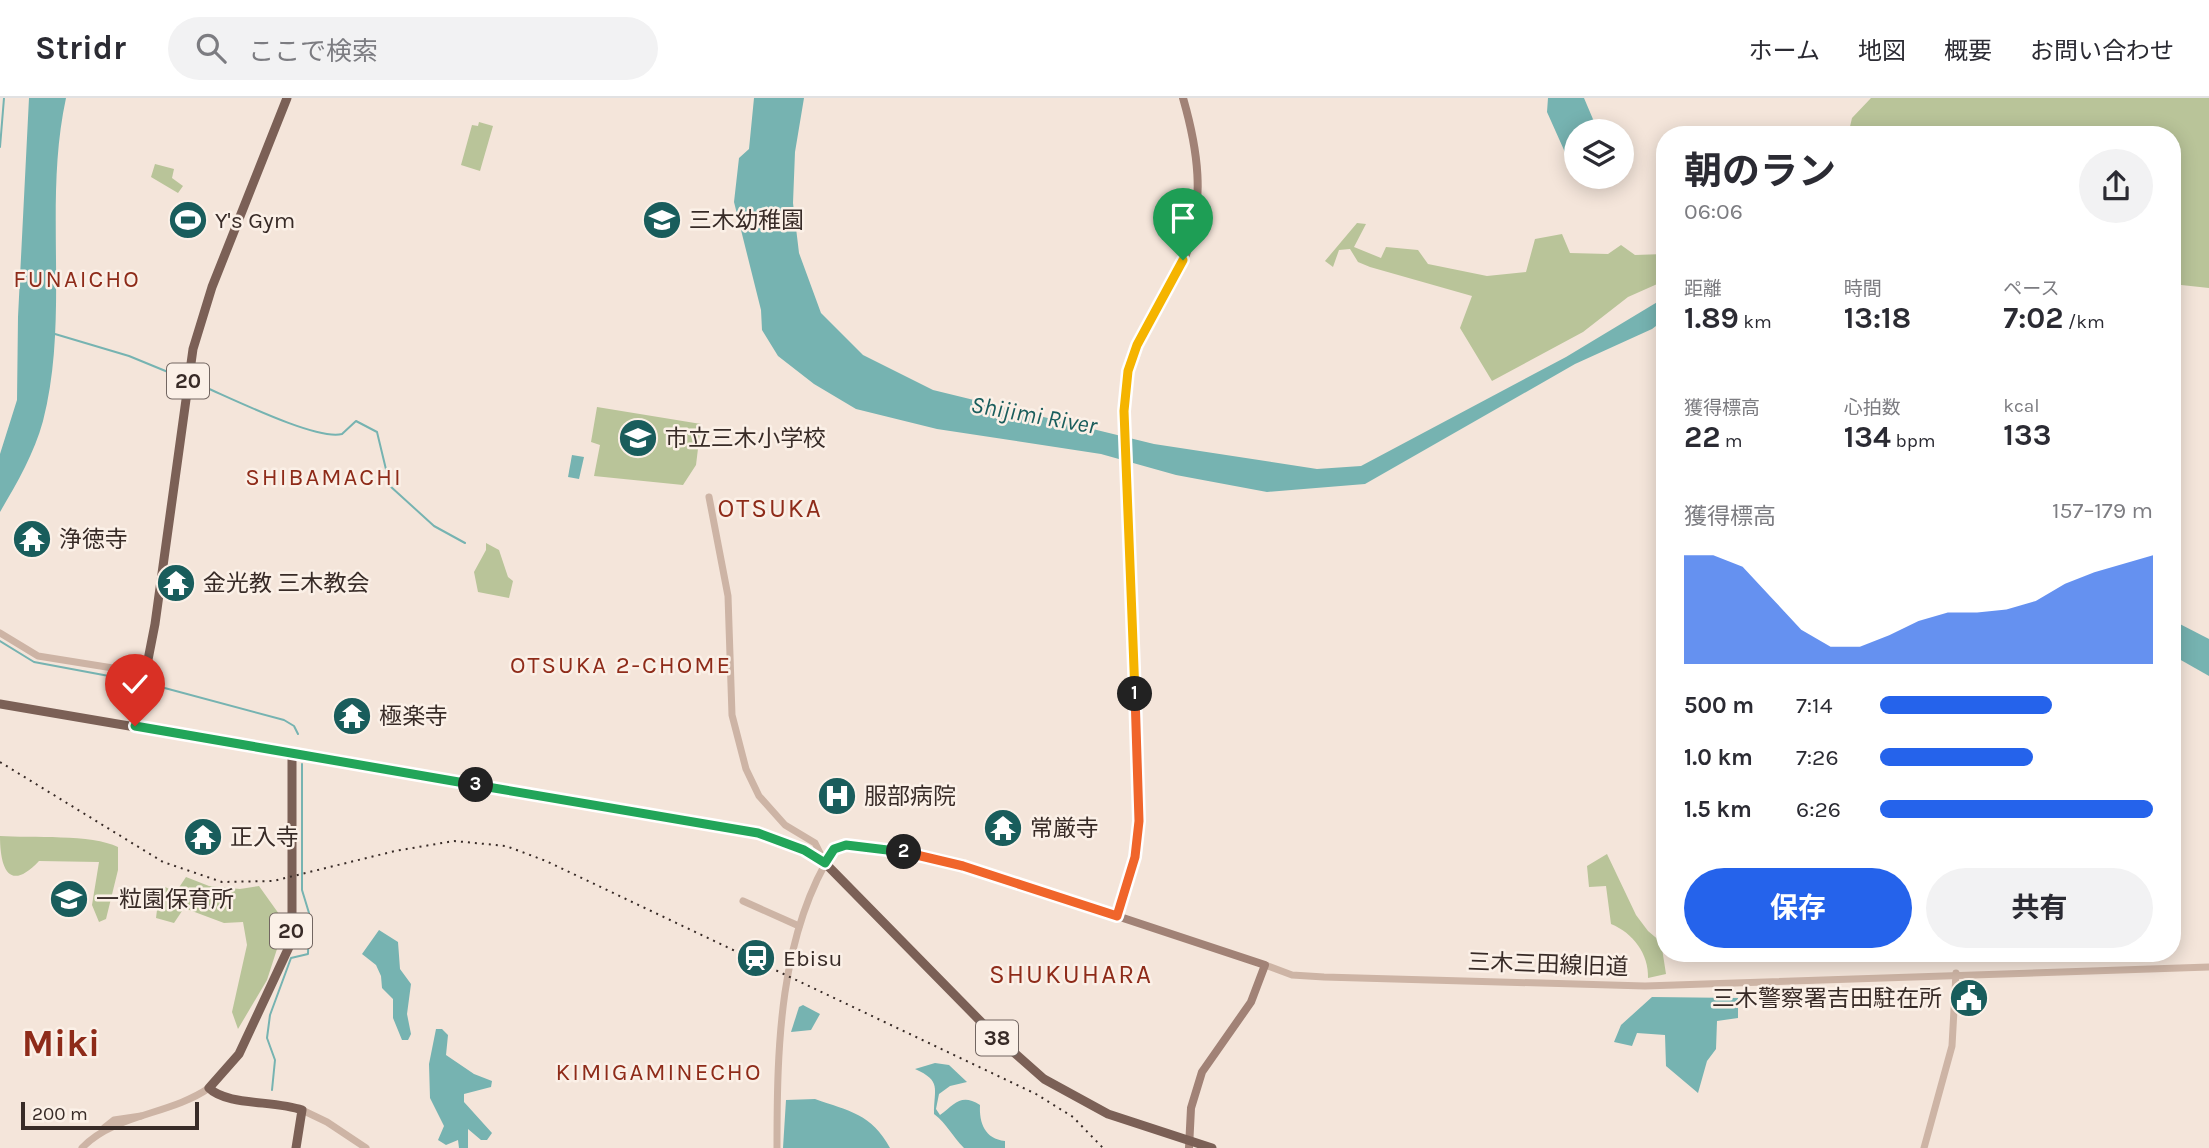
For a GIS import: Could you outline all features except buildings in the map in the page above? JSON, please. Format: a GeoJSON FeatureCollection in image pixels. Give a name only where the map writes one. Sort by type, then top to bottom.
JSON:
{"type":"FeatureCollection","features":[{"type":"Feature","properties":{"kind":"main road","name":"20"},"geometry":{"type":"LineString","coordinates":[[135,726],[155,624],[193,349],[212,287],[287,98]]}},
{"type":"Feature","properties":{"kind":"main road"},"geometry":{"type":"LineString","coordinates":[[1183,98],[1197,154],[1195,221],[1186,253],[1137,345],[1128,371],[1125,421],[1126,486],[1139,821],[1135,857],[1117,916],[1265,965],[1251,1002],[1202,1072],[1191,1108],[1189,1144]]}},
{"type":"Feature","properties":{"kind":"main road"},"geometry":{"type":"LineString","coordinates":[[0,704],[292,752]]}},
{"type":"Feature","properties":{"kind":"main road","name":"20"},"geometry":{"type":"LineString","coordinates":[[209,1088],[239,1054],[289,947],[292,930],[292,752]]}},
{"type":"Feature","properties":{"kind":"main road","name":"38"},"geometry":{"type":"LineString","coordinates":[[292,752],[758,833],[804,850],[825,863],[993,1034],[1044,1079],[1108,1114],[1189,1144],[1212,1148]]}},
{"type":"Feature","properties":{"kind":"main road"},"geometry":{"type":"LineString","coordinates":[[209,1088],[222,1098],[280,1103],[302,1111],[296,1148]]}},
{"type":"Feature","properties":{"kind":"street"},"geometry":{"type":"LineString","coordinates":[[709,497],[728,596],[732,715],[746,769],[759,796],[785,825],[815,843],[825,863]]}},
{"type":"Feature","properties":{"kind":"street"},"geometry":{"type":"LineString","coordinates":[[0,634],[38,656],[143,679]]}},
{"type":"Feature","properties":{"kind":"street"},"geometry":{"type":"LineString","coordinates":[[777,1148],[779,1041],[789,958],[825,863],[834,849],[846,845],[901,852],[963,866],[1117,916]]}},
{"type":"Feature","properties":{"kind":"street"},"geometry":{"type":"LineString","coordinates":[[743,901],[799,926]]}},
{"type":"Feature","properties":{"kind":"street","name":"三木三田線旧道"},"geometry":{"type":"LineString","coordinates":[[1265,965],[1292,975],[1324,977],[1645,986],[2209,967]]}},
{"type":"Feature","properties":{"kind":"street"},"geometry":{"type":"LineString","coordinates":[[1924,1148],[1952,1046],[1956,974]]}},
{"type":"Feature","properties":{"kind":"street"},"geometry":{"type":"LineString","coordinates":[[82,1148],[96,1136],[149,1116],[209,1088]]}},
{"type":"Feature","properties":{"kind":"street"},"geometry":{"type":"LineString","coordinates":[[302,1111],[327,1122],[366,1148]]}},
{"type":"Feature","properties":{"kind":"green space"},"geometry":{"type":"Polygon","coordinates":[[[1871,98],[2209,98],[2209,288],[2181,285],[2181,126],[1850,126],[1852,118],[1871,98]]]}},
{"type":"Feature","properties":{"kind":"green space"},"geometry":{"type":"Polygon","coordinates":[[[479,122],[493,126],[480,171],[461,165],[472,125],[478,126],[479,122]]]}},
{"type":"Feature","properties":{"kind":"green space"},"geometry":{"type":"Polygon","coordinates":[[[155,164],[174,169],[172,178],[183,186],[178,193],[151,177],[155,164]]]}},
{"type":"Feature","properties":{"kind":"green space"},"geometry":{"type":"Polygon","coordinates":[[[1357,223],[1366,224],[1354,247],[1381,258],[1386,247],[1418,250],[1428,264],[1487,276],[1526,272],[1535,239],[1562,234],[1570,253],[1608,254],[1621,245],[1635,255],[1656,254],[1656,285],[1628,297],[1583,332],[1492,381],[1460,328],[1472,296],[1370,267],[1358,262],[1350,249],[1339,250],[1333,267],[1325,261],[1357,223]]]}},
{"type":"Feature","properties":{"kind":"green space"},"geometry":{"type":"Polygon","coordinates":[[[597,407],[701,424],[696,465],[683,485],[594,476],[600,445],[591,442],[597,407]]]}},
{"type":"Feature","properties":{"kind":"green space"},"geometry":{"type":"Polygon","coordinates":[[[486,543],[499,550],[508,577],[513,581],[509,598],[478,592],[474,572],[486,550],[486,543]]]}},
{"type":"Feature","properties":{"kind":"green space"},"geometry":{"type":"Polygon","coordinates":[[[0,836],[77,838],[118,847],[118,870],[106,919],[99,922],[92,905],[99,862],[39,861],[29,870],[13,876],[4,866],[0,836]]]}},
{"type":"Feature","properties":{"kind":"green space"},"geometry":{"type":"Polygon","coordinates":[[[1607,854],[1636,915],[1656,938],[1656,962],[1664,962],[1666,974],[1648,978],[1646,961],[1638,945],[1626,933],[1611,924],[1606,886],[1589,887],[1587,866],[1607,854]]]}},
{"type":"Feature","properties":{"kind":"green space"},"geometry":{"type":"Polygon","coordinates":[[[186,877],[209,886],[240,889],[259,886],[279,914],[273,939],[277,949],[267,980],[238,1029],[232,1012],[247,945],[243,922],[224,923],[184,908],[174,923],[156,918],[159,894],[165,887],[176,892],[186,877]]]}},
{"type":"Feature","properties":{"kind":"water"},"geometry":{"type":"Polygon","coordinates":[[[29,98],[66,98],[56,178],[55,341],[43,421],[35,445],[0,512],[0,454],[17,400],[18,317],[29,98]]]}},
{"type":"Feature","properties":{"kind":"water","name":"Shijimi River"},"geometry":{"type":"Polygon","coordinates":[[[754,98],[804,98],[795,152],[793,203],[799,253],[821,313],[863,355],[933,390],[1154,444],[1317,469],[1361,466],[1566,357],[1656,303],[1656,326],[1575,364],[1365,484],[1267,492],[1176,475],[1101,454],[937,429],[856,409],[814,384],[778,356],[762,330],[761,310],[734,202],[739,158],[749,149],[754,98]]]}},
{"type":"Feature","properties":{"kind":"water"},"geometry":{"type":"Polygon","coordinates":[[[1548,98],[1584,98],[1593,119],[1564,119],[1564,150],[1547,112],[1548,98]]]}},
{"type":"Feature","properties":{"kind":"water"},"geometry":{"type":"Polygon","coordinates":[[[572,455],[584,457],[579,479],[568,477],[572,455]]]}},
{"type":"Feature","properties":{"kind":"water"},"geometry":{"type":"Polygon","coordinates":[[[2181,625],[2209,639],[2209,676],[2181,660],[2181,625]]]}},
{"type":"Feature","properties":{"kind":"water"},"geometry":{"type":"Polygon","coordinates":[[[379,930],[398,942],[400,969],[411,984],[407,1014],[411,1034],[408,1040],[402,1040],[393,1018],[393,999],[382,988],[376,965],[362,954],[379,930]]]}},
{"type":"Feature","properties":{"kind":"water"},"geometry":{"type":"Polygon","coordinates":[[[1652,997],[1738,998],[1738,1018],[1717,1021],[1716,1049],[1707,1061],[1698,1093],[1666,1066],[1665,1035],[1637,1033],[1632,1046],[1614,1042],[1621,1025],[1652,997]]]}},
{"type":"Feature","properties":{"kind":"water"},"geometry":{"type":"Polygon","coordinates":[[[803,1005],[820,1014],[811,1030],[791,1032],[799,1007],[803,1005]]]}},
{"type":"Feature","properties":{"kind":"water"},"geometry":{"type":"Polygon","coordinates":[[[436,1029],[442,1029],[448,1035],[446,1055],[474,1074],[492,1081],[491,1087],[464,1094],[464,1102],[492,1133],[487,1140],[481,1140],[468,1129],[468,1148],[459,1148],[458,1140],[446,1145],[438,1140],[444,1126],[430,1098],[429,1064],[436,1029]]]}},
{"type":"Feature","properties":{"kind":"water"},"geometry":{"type":"Polygon","coordinates":[[[935,1063],[949,1065],[967,1082],[950,1086],[939,1094],[936,1109],[940,1115],[958,1101],[968,1100],[980,1105],[982,1124],[993,1137],[1005,1141],[1005,1148],[964,1148],[934,1114],[935,1086],[929,1077],[915,1069],[935,1063]]]}},
{"type":"Feature","properties":{"kind":"water"},"geometry":{"type":"Polygon","coordinates":[[[815,1099],[858,1115],[875,1128],[890,1148],[783,1148],[786,1100],[815,1099]]]}},
{"type":"Feature","properties":{"kind":"waterway"},"geometry":{"type":"LineString","coordinates":[[0,147],[4,98]]}},
{"type":"Feature","properties":{"kind":"waterway"},"geometry":{"type":"LineString","coordinates":[[55,334],[129,356],[185,379]]}},
{"type":"Feature","properties":{"kind":"waterway"},"geometry":{"type":"LineString","coordinates":[[193,382],[312,431],[342,434],[356,421],[377,432],[390,486],[434,526],[465,543]]}},
{"type":"Feature","properties":{"kind":"waterway"},"geometry":{"type":"LineString","coordinates":[[0,641],[34,662],[141,682]]}},
{"type":"Feature","properties":{"kind":"waterway"},"geometry":{"type":"LineString","coordinates":[[146,683],[284,720],[294,726],[298,734]]}},
{"type":"Feature","properties":{"kind":"waterway"},"geometry":{"type":"LineString","coordinates":[[272,1090],[275,1060],[267,1038],[270,1015],[291,958],[308,954],[309,913],[302,890],[302,764]]}},
{"type":"Feature","properties":{"kind":"railway"},"geometry":{"type":"LineString","coordinates":[[0,762],[163,862],[222,882],[273,881],[395,851],[454,841],[506,846],[546,861],[1036,1094],[1073,1117],[1103,1148]]}},
{"type":"Feature","properties":{"kind":"place","name":"Y's Gym"},"geometry":{"type":"Point","coordinates":[188,220]}},
{"type":"Feature","properties":{"kind":"place","name":"三木幼稚園"},"geometry":{"type":"Point","coordinates":[662,220]}},
{"type":"Feature","properties":{"kind":"place","name":"市立三木小学校"},"geometry":{"type":"Point","coordinates":[638,438]}},
{"type":"Feature","properties":{"kind":"place","name":"浄徳寺"},"geometry":{"type":"Point","coordinates":[32,539]}},
{"type":"Feature","properties":{"kind":"place","name":"金光教 三木教会"},"geometry":{"type":"Point","coordinates":[176,583]}},
{"type":"Feature","properties":{"kind":"place","name":"極楽寺"},"geometry":{"type":"Point","coordinates":[352,716]}},
{"type":"Feature","properties":{"kind":"place","name":"服部病院"},"geometry":{"type":"Point","coordinates":[837,796]}},
{"type":"Feature","properties":{"kind":"place","name":"常厳寺"},"geometry":{"type":"Point","coordinates":[1003,828]}},
{"type":"Feature","properties":{"kind":"place","name":"正入寺"},"geometry":{"type":"Point","coordinates":[203,837]}},
{"type":"Feature","properties":{"kind":"place","name":"一粒園保育所"},"geometry":{"type":"Point","coordinates":[69,899]}},
{"type":"Feature","properties":{"kind":"place","name":"Ebisu"},"geometry":{"type":"Point","coordinates":[756,958]}},
{"type":"Feature","properties":{"kind":"place","name":"三木警察署吉田駐在所"},"geometry":{"type":"Point","coordinates":[1969,998]}},
{"type":"Feature","properties":{"kind":"district","name":"FUNAICHO"},"geometry":{"type":"Point","coordinates":[77,279]}},
{"type":"Feature","properties":{"kind":"district","name":"SHIBAMACHI"},"geometry":{"type":"Point","coordinates":[324,477]}},
{"type":"Feature","properties":{"kind":"district","name":"OTSUKA"},"geometry":{"type":"Point","coordinates":[770,508]}},
{"type":"Feature","properties":{"kind":"district","name":"OTSUKA 2-CHOME"},"geometry":{"type":"Point","coordinates":[621,665]}},
{"type":"Feature","properties":{"kind":"district","name":"SHUKUHARA"},"geometry":{"type":"Point","coordinates":[1071,974]}},
{"type":"Feature","properties":{"kind":"district","name":"Miki"},"geometry":{"type":"Point","coordinates":[61,1043]}},
{"type":"Feature","properties":{"kind":"district","name":"KIMIGAMINECHO"},"geometry":{"type":"Point","coordinates":[659,1072]}},
{"type":"Feature","properties":{"kind":"route"},"geometry":{"type":"LineString","coordinates":[[135,726],[758,833],[782,840],[825,863],[834,849],[846,845],[919,855],[963,866],[1117,916],[1135,857],[1139,821],[1124,411],[1128,371],[1137,345],[1183,260]]}}]}
